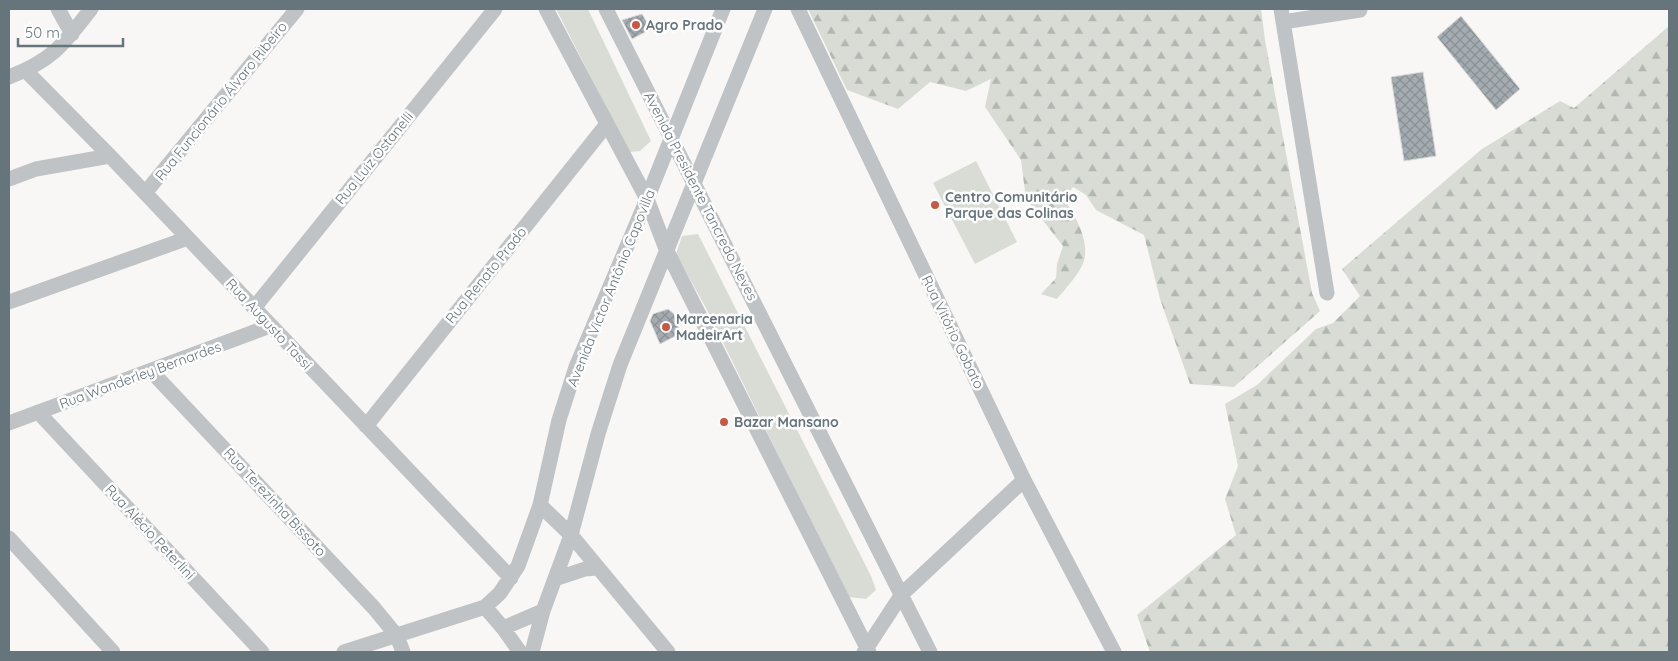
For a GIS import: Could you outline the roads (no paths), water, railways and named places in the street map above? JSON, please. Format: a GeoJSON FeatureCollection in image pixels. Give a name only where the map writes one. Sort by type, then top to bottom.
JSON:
{"type":"FeatureCollection","features":[{"type":"Feature","properties":{"kind":"street"},"geometry":{"type":"LineString","coordinates":[[58,9],[72,34]]}},
{"type":"Feature","properties":{"kind":"street"},"geometry":{"type":"LineString","coordinates":[[9,78],[26,71],[52,55],[72,34],[91,9]]}},
{"type":"Feature","properties":{"kind":"street","name":"Rua Funcionário Álvaro Ribeiro"},"geometry":{"type":"LineString","coordinates":[[145,193],[297,9]]}},
{"type":"Feature","properties":{"kind":"street","name":"Rua Luiz Ostanelli"},"geometry":{"type":"LineString","coordinates":[[254,308],[495,9]]}},
{"type":"Feature","properties":{"kind":"street"},"geometry":{"type":"LineString","coordinates":[[546,9],[647,199],[666,250],[867,650]]}},
{"type":"Feature","properties":{"kind":"street","name":"Avenida Presidente Tancredo Neves"},"geometry":{"type":"LineString","coordinates":[[606,9],[672,136],[930,652]]}},
{"type":"Feature","properties":{"kind":"street","name":"Avenida Victor Antônio Capovilla"},"geometry":{"type":"LineString","coordinates":[[485,608],[511,578],[518,566],[540,505],[560,420],[576,367],[647,199],[723,9]]}},
{"type":"Feature","properties":{"kind":"street"},"geometry":{"type":"LineString","coordinates":[[532,652],[543,611],[571,535],[598,434],[620,366],[666,250],[696,184],[765,9]]}},
{"type":"Feature","properties":{"kind":"street","name":"Rua Vitório Gobato"},"geometry":{"type":"LineString","coordinates":[[798,9],[1024,480],[1114,652]]}},
{"type":"Feature","properties":{"kind":"street"},"geometry":{"type":"LineString","coordinates":[[1327,293],[1282,15],[1360,10]]}},
{"type":"Feature","properties":{"kind":"street","name":"Rua Augusto Tassi"},"geometry":{"type":"LineString","coordinates":[[26,71],[110,156],[511,578]]}},
{"type":"Feature","properties":{"kind":"street","name":"Rua Renato Prado"},"geometry":{"type":"LineString","coordinates":[[366,426],[606,124]]}},
{"type":"Feature","properties":{"kind":"street"},"geometry":{"type":"LineString","coordinates":[[9,179],[36,169],[110,156]]}},
{"type":"Feature","properties":{"kind":"street"},"geometry":{"type":"LineString","coordinates":[[9,302],[188,238]]}},
{"type":"Feature","properties":{"kind":"street","name":"Rua Wanderley Bernardes"},"geometry":{"type":"LineString","coordinates":[[9,423],[270,326]]}},
{"type":"Feature","properties":{"kind":"street","name":"Rua Terezinha Bissoto"},"geometry":{"type":"LineString","coordinates":[[151,371],[374,608],[397,636],[403,652]]}},
{"type":"Feature","properties":{"kind":"street","name":"Rua Alécio Peterlini"},"geometry":{"type":"LineString","coordinates":[[38,412],[262,652]]}},
{"type":"Feature","properties":{"kind":"street"},"geometry":{"type":"LineString","coordinates":[[867,650],[902,594],[1024,480]]}},
{"type":"Feature","properties":{"kind":"street"},"geometry":{"type":"LineString","coordinates":[[540,505],[571,535],[668,652]]}},
{"type":"Feature","properties":{"kind":"street"},"geometry":{"type":"LineString","coordinates":[[9,538],[113,652]]}},
{"type":"Feature","properties":{"kind":"street"},"geometry":{"type":"LineString","coordinates":[[555,579],[585,569],[597,568]]}},
{"type":"Feature","properties":{"kind":"street"},"geometry":{"type":"LineString","coordinates":[[344,652],[485,608],[504,628],[520,652]]}},
{"type":"Feature","properties":{"kind":"street"},"geometry":{"type":"LineString","coordinates":[[504,628],[543,611]]}},
{"type":"Feature","properties":{"kind":"place","name":"Agro Prado"},"geometry":{"type":"Point","coordinates":[636,25]}},
{"type":"Feature","properties":{"kind":"place","name":"Centro Comunitário Parque das Colinas"},"geometry":{"type":"Point","coordinates":[935,205]}},
{"type":"Feature","properties":{"kind":"place","name":"Marcenaria MadeirArt"},"geometry":{"type":"Point","coordinates":[666,327]}},
{"type":"Feature","properties":{"kind":"place","name":"Bazar Mansano"},"geometry":{"type":"Point","coordinates":[724,422]}}]}
